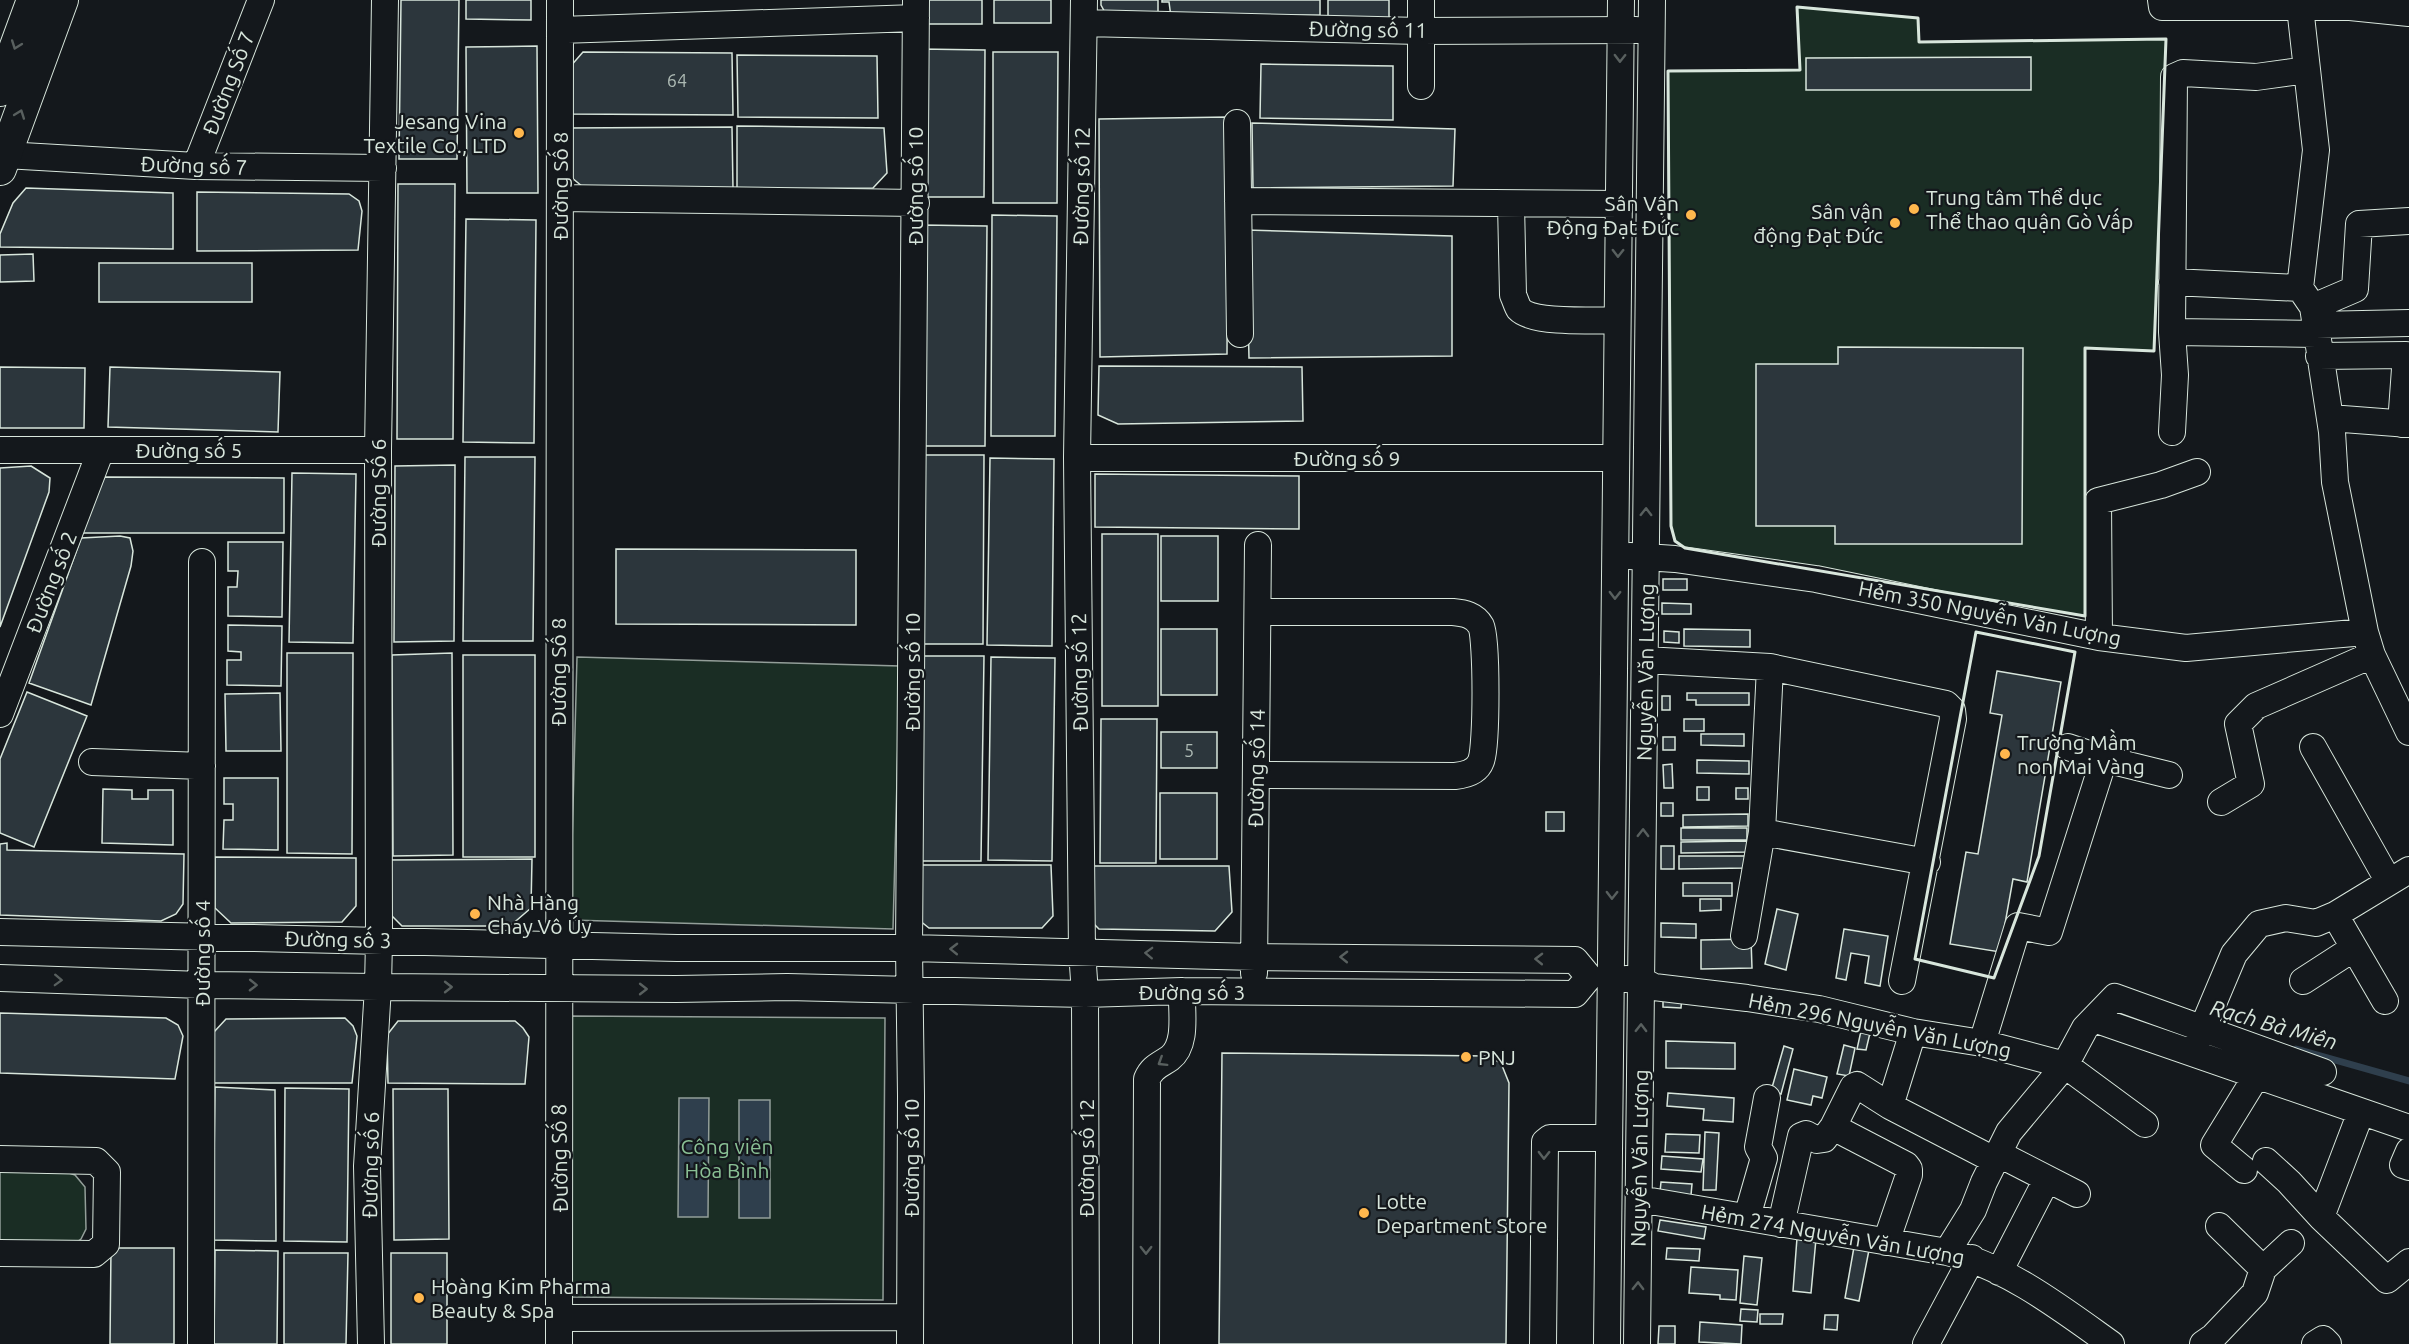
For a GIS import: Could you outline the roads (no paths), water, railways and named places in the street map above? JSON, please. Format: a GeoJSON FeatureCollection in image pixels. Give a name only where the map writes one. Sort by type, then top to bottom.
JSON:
{"type":"FeatureCollection","features":[{"type":"Feature","properties":{"kind":"main road"},"geometry":{"type":"LineString","coordinates":[[3,162],[62,0]]}},
{"type":"Feature","properties":{"kind":"main road"},"geometry":{"type":"LineString","coordinates":[[0,90],[25,2]]}},
{"type":"Feature","properties":{"kind":"street","name":"Đường Số 7"},"geometry":{"type":"LineString","coordinates":[[196,166],[261,0]]}},
{"type":"Feature","properties":{"kind":"street","name":"Đường Số 6"},"geometry":{"type":"LineString","coordinates":[[378,987],[378,450],[385,0]]}},
{"type":"Feature","properties":{"kind":"street","name":"Đường Số 8"},"geometry":{"type":"LineString","coordinates":[[559,1344],[560,0]]}},
{"type":"Feature","properties":{"kind":"street"},"geometry":{"type":"LineString","coordinates":[[1421,0],[1421,86]]}},
{"type":"Feature","properties":{"kind":"street","name":"Nguyễn Văn Lượng"},"geometry":{"type":"LineString","coordinates":[[1607,1344],[1609,1138],[1600,978],[1615,556],[1621,0]]}},
{"type":"Feature","properties":{"kind":"street","name":"Nguyễn Văn Lượng"},"geometry":{"type":"LineString","coordinates":[[1637,1344],[1652,0]]}},
{"type":"Feature","properties":{"kind":"street"},"geometry":{"type":"LineString","coordinates":[[2161,0],[2162,7],[2300,8],[2351,4],[2409,13]]}},
{"type":"Feature","properties":{"kind":"street"},"geometry":{"type":"LineString","coordinates":[[2300,8],[2316,150],[2313,322],[2330,418],[2335,482],[2369,644],[2409,732]]}},
{"type":"Feature","properties":{"kind":"street"},"geometry":{"type":"LineString","coordinates":[[560,30],[916,9]]}},
{"type":"Feature","properties":{"kind":"street","name":"Đường số 10"},"geometry":{"type":"LineString","coordinates":[[910,1344],[909,948],[916,9]]}},
{"type":"Feature","properties":{"kind":"street","name":"Đường số 11"},"geometry":{"type":"LineString","coordinates":[[1084,12],[1420,31],[1652,30]]}},
{"type":"Feature","properties":{"kind":"street","name":"Đường số 12"},"geometry":{"type":"LineString","coordinates":[[1084,12],[1077,458],[1082,951],[1085,994],[1086,1344]]}},
{"type":"Feature","properties":{"kind":"street"},"geometry":{"type":"LineString","coordinates":[[2172,432],[2175,375],[2172,332],[2174,77],[2183,73],[2256,77],[2307,70]]}},
{"type":"Feature","properties":{"kind":"street"},"geometry":{"type":"LineString","coordinates":[[1237,123],[1240,334]]}},
{"type":"Feature","properties":{"kind":"street","name":"Đường số 7"},"geometry":{"type":"LineString","coordinates":[[3,162],[383,168]]}},
{"type":"Feature","properties":{"kind":"street"},"geometry":{"type":"LineString","coordinates":[[560,198],[916,203]]}},
{"type":"Feature","properties":{"kind":"street"},"geometry":{"type":"LineString","coordinates":[[1238,201],[1618,204]]}},
{"type":"Feature","properties":{"kind":"street"},"geometry":{"type":"LineString","coordinates":[[1511,204],[1513,296],[1519,309],[1529,314],[1560,320],[1617,320]]}},
{"type":"Feature","properties":{"kind":"street"},"geometry":{"type":"LineString","coordinates":[[2313,322],[2355,289],[2359,225],[2409,221]]}},
{"type":"Feature","properties":{"kind":"street"},"geometry":{"type":"LineString","coordinates":[[2172,282],[2313,322],[2406,355],[2405,424],[2330,418]]}},
{"type":"Feature","properties":{"kind":"street"},"geometry":{"type":"LineString","coordinates":[[2172,332],[2313,322],[2409,323]]}},
{"type":"Feature","properties":{"kind":"street","name":"Đường số 5"},"geometry":{"type":"LineString","coordinates":[[0,450],[378,450]]}},
{"type":"Feature","properties":{"kind":"street","name":"Đường số 2"},"geometry":{"type":"LineString","coordinates":[[0,714],[101,450]]}},
{"type":"Feature","properties":{"kind":"street","name":"Đường số 9"},"geometry":{"type":"LineString","coordinates":[[1077,458],[1616,458]]}},
{"type":"Feature","properties":{"kind":"street"},"geometry":{"type":"LineString","coordinates":[[2099,637],[2098,501],[2161,485],[2197,472]]}},
{"type":"Feature","properties":{"kind":"street","name":"Đường số 14"},"geometry":{"type":"LineString","coordinates":[[1254,992],[1258,545]]}},
{"type":"Feature","properties":{"kind":"street","name":"Hẻm 350 Nguyễn Văn Lượng"},"geometry":{"type":"LineString","coordinates":[[1615,556],[1646,556],[1816,579],[2099,637],[2186,648],[2369,644]]}},
{"type":"Feature","properties":{"kind":"street","name":"Đường số 4"},"geometry":{"type":"LineString","coordinates":[[201,1344],[202,562]]}},
{"type":"Feature","properties":{"kind":"street"},"geometry":{"type":"LineString","coordinates":[[1256,775],[1455,776],[1470,772],[1477,767],[1483,752],[1485,674],[1485,644],[1482,628],[1467,614],[1258,612]]}},
{"type":"Feature","properties":{"kind":"street"},"geometry":{"type":"LineString","coordinates":[[2221,802],[2250,784],[2238,724],[2256,706],[2369,644]]}},
{"type":"Feature","properties":{"kind":"street"},"geometry":{"type":"LineString","coordinates":[[1645,660],[1770,667],[1946,704],[1953,710],[1927,862],[1902,981]]}},
{"type":"Feature","properties":{"kind":"street"},"geometry":{"type":"LineString","coordinates":[[1744,936],[1762,832],[1770,667]]}},
{"type":"Feature","properties":{"kind":"street"},"geometry":{"type":"LineString","coordinates":[[2068,747],[2104,759],[2169,775]]}},
{"type":"Feature","properties":{"kind":"street"},"geometry":{"type":"LineString","coordinates":[[2192,1053],[2234,954],[2259,924],[2286,918],[2316,924],[2399,876],[2313,747]]}},
{"type":"Feature","properties":{"kind":"street"},"geometry":{"type":"LineString","coordinates":[[1982,1043],[2018,926],[2049,932],[2104,759]]}},
{"type":"Feature","properties":{"kind":"street"},"geometry":{"type":"LineString","coordinates":[[92,762],[202,766]]}},
{"type":"Feature","properties":{"kind":"street"},"geometry":{"type":"LineString","coordinates":[[1762,832],[1927,862]]}},
{"type":"Feature","properties":{"kind":"street"},"geometry":{"type":"LineString","coordinates":[[2335,915],[2385,1001]]}},
{"type":"Feature","properties":{"kind":"street","name":"Đường số 3"},"geometry":{"type":"LineString","coordinates":[[0,932],[677,948],[909,948],[1255,957],[1575,960],[1600,978],[1575,994],[1182,991],[1085,994],[787,987],[676,989],[378,987],[202,985],[0,978]]}},
{"type":"Feature","properties":{"kind":"street"},"geometry":{"type":"LineString","coordinates":[[787,987],[788,947]]}},
{"type":"Feature","properties":{"kind":"street"},"geometry":{"type":"LineString","coordinates":[[676,989],[677,948]]}},
{"type":"Feature","properties":{"kind":"street"},"geometry":{"type":"LineString","coordinates":[[2303,981],[2354,948]]}},
{"type":"Feature","properties":{"kind":"street","name":"Hẻm 296 Nguyễn Văn Lượng"},"geometry":{"type":"LineString","coordinates":[[1600,978],[1641,980],[1654,987],[1747,998],[1819,1010],[1913,1032],[1982,1043],[2065,1065]]}},
{"type":"Feature","properties":{"kind":"street","name":"Đường số 6"},"geometry":{"type":"LineString","coordinates":[[371,1344],[367,1166],[378,987]]}},
{"type":"Feature","properties":{"kind":"street"},"geometry":{"type":"LineString","coordinates":[[1146,1344],[1147,1079],[1151,1070],[1172,1056],[1181,1045],[1182,991]]}},
{"type":"Feature","properties":{"kind":"street"},"geometry":{"type":"LineString","coordinates":[[1947,1252],[1973,1210],[2009,1132],[2065,1065],[2085,1028],[2115,997],[2323,1072]]}},
{"type":"Feature","properties":{"kind":"street"},"geometry":{"type":"LineString","coordinates":[[2094,1019],[2409,1128]]}},
{"type":"Feature","properties":{"kind":"street"},"geometry":{"type":"LineString","coordinates":[[1890,1106],[1913,1032]]}},
{"type":"Feature","properties":{"kind":"street"},"geometry":{"type":"LineString","coordinates":[[2065,1065],[2145,1124]]}},
{"type":"Feature","properties":{"kind":"street"},"geometry":{"type":"LineString","coordinates":[[2257,1075],[2214,1145],[2289,1182],[2321,1217],[2388,1280],[2409,1262]]}},
{"type":"Feature","properties":{"kind":"street"},"geometry":{"type":"LineString","coordinates":[[1781,1224],[1801,1136],[1806,1134],[1821,1140],[1833,1127],[1853,1087],[1860,1085],[1890,1106],[2077,1194]]}},
{"type":"Feature","properties":{"kind":"street"},"geometry":{"type":"LineString","coordinates":[[1747,1217],[1764,1158],[1758,1147],[1767,1098]]}},
{"type":"Feature","properties":{"kind":"street"},"geometry":{"type":"LineString","coordinates":[[2321,1217],[2361,1112]]}},
{"type":"Feature","properties":{"kind":"street"},"geometry":{"type":"LineString","coordinates":[[1833,1127],[1906,1165],[1909,1169],[1886,1242]]}},
{"type":"Feature","properties":{"kind":"street"},"geometry":{"type":"LineString","coordinates":[[1543,1344],[1545,1140],[1550,1138],[1609,1138]]}},
{"type":"Feature","properties":{"kind":"street"},"geometry":{"type":"LineString","coordinates":[[2409,1151],[2403,1165],[2409,1167]]}},
{"type":"Feature","properties":{"kind":"street"},"geometry":{"type":"LineString","coordinates":[[0,1159],[96,1161],[107,1172],[106,1244],[94,1254],[0,1253]]}},
{"type":"Feature","properties":{"kind":"street"},"geometry":{"type":"LineString","coordinates":[[1999,1272],[2047,1179]]}},
{"type":"Feature","properties":{"kind":"street","name":"Hẻm 274 Nguyễn Văn Lượng"},"geometry":{"type":"LineString","coordinates":[[1639,1199],[1972,1258],[2074,1317],[2111,1344]]}},
{"type":"Feature","properties":{"kind":"street"},"geometry":{"type":"LineString","coordinates":[[2219,1226],[2263,1269]]}},
{"type":"Feature","properties":{"kind":"street"},"geometry":{"type":"LineString","coordinates":[[2203,1344],[2213,1337],[2254,1293],[2263,1269],[2291,1243]]}},
{"type":"Feature","properties":{"kind":"street"},"geometry":{"type":"LineString","coordinates":[[1926,1344],[1972,1258]]}},
{"type":"Feature","properties":{"kind":"street"},"geometry":{"type":"LineString","coordinates":[[559,1318],[910,1317]]}},
{"type":"Feature","properties":{"kind":"street"},"geometry":{"type":"LineString","coordinates":[[2315,1344],[2323,1338],[2328,1344]]}},
{"type":"Feature","properties":{"kind":"water"},"geometry":{"type":"Polygon","coordinates":[[[679,1098],[709,1098],[708,1217],[678,1217],[679,1098]]]}},
{"type":"Feature","properties":{"kind":"water"},"geometry":{"type":"Polygon","coordinates":[[[739,1100],[770,1100],[770,1218],[739,1218],[739,1100]]]}},
{"type":"Feature","properties":{"kind":"waterway","name":"Rạch Bà Miên"},"geometry":{"type":"LineString","coordinates":[[2296,1049],[2409,1081]]}},
{"type":"Feature","properties":{"kind":"place","name":"Jesang Vina Textile Co., LTD"},"geometry":{"type":"Point","coordinates":[519,133]}},
{"type":"Feature","properties":{"kind":"place","name":"Trung tâm Thể dục Thể thao quận Gò Vấp"},"geometry":{"type":"Point","coordinates":[1914,209]}},
{"type":"Feature","properties":{"kind":"place","name":"Sân Vận Động Đạt Đức"},"geometry":{"type":"Point","coordinates":[1691,215]}},
{"type":"Feature","properties":{"kind":"place","name":"Sân vận động Đạt Đức"},"geometry":{"type":"Point","coordinates":[1895,223]}},
{"type":"Feature","properties":{"kind":"place","name":"Trường Mầm non Mai Vàng"},"geometry":{"type":"Point","coordinates":[2005,754]}},
{"type":"Feature","properties":{"kind":"place","name":"Nhà Hàng Chay Vô Úy"},"geometry":{"type":"Point","coordinates":[475,914]}},
{"type":"Feature","properties":{"kind":"place","name":"PNJ"},"geometry":{"type":"Point","coordinates":[1466,1057]}},
{"type":"Feature","properties":{"kind":"place","name":"Lotte Department Store"},"geometry":{"type":"Point","coordinates":[1364,1213]}},
{"type":"Feature","properties":{"kind":"place","name":"Hoàng Kim Pharma Beauty & Spa"},"geometry":{"type":"Point","coordinates":[419,1298]}},
{"type":"Feature","properties":{"kind":"park label","name":"Công viên Hòa Bình"},"geometry":{"type":"Point","coordinates":[727,1158]}}]}
